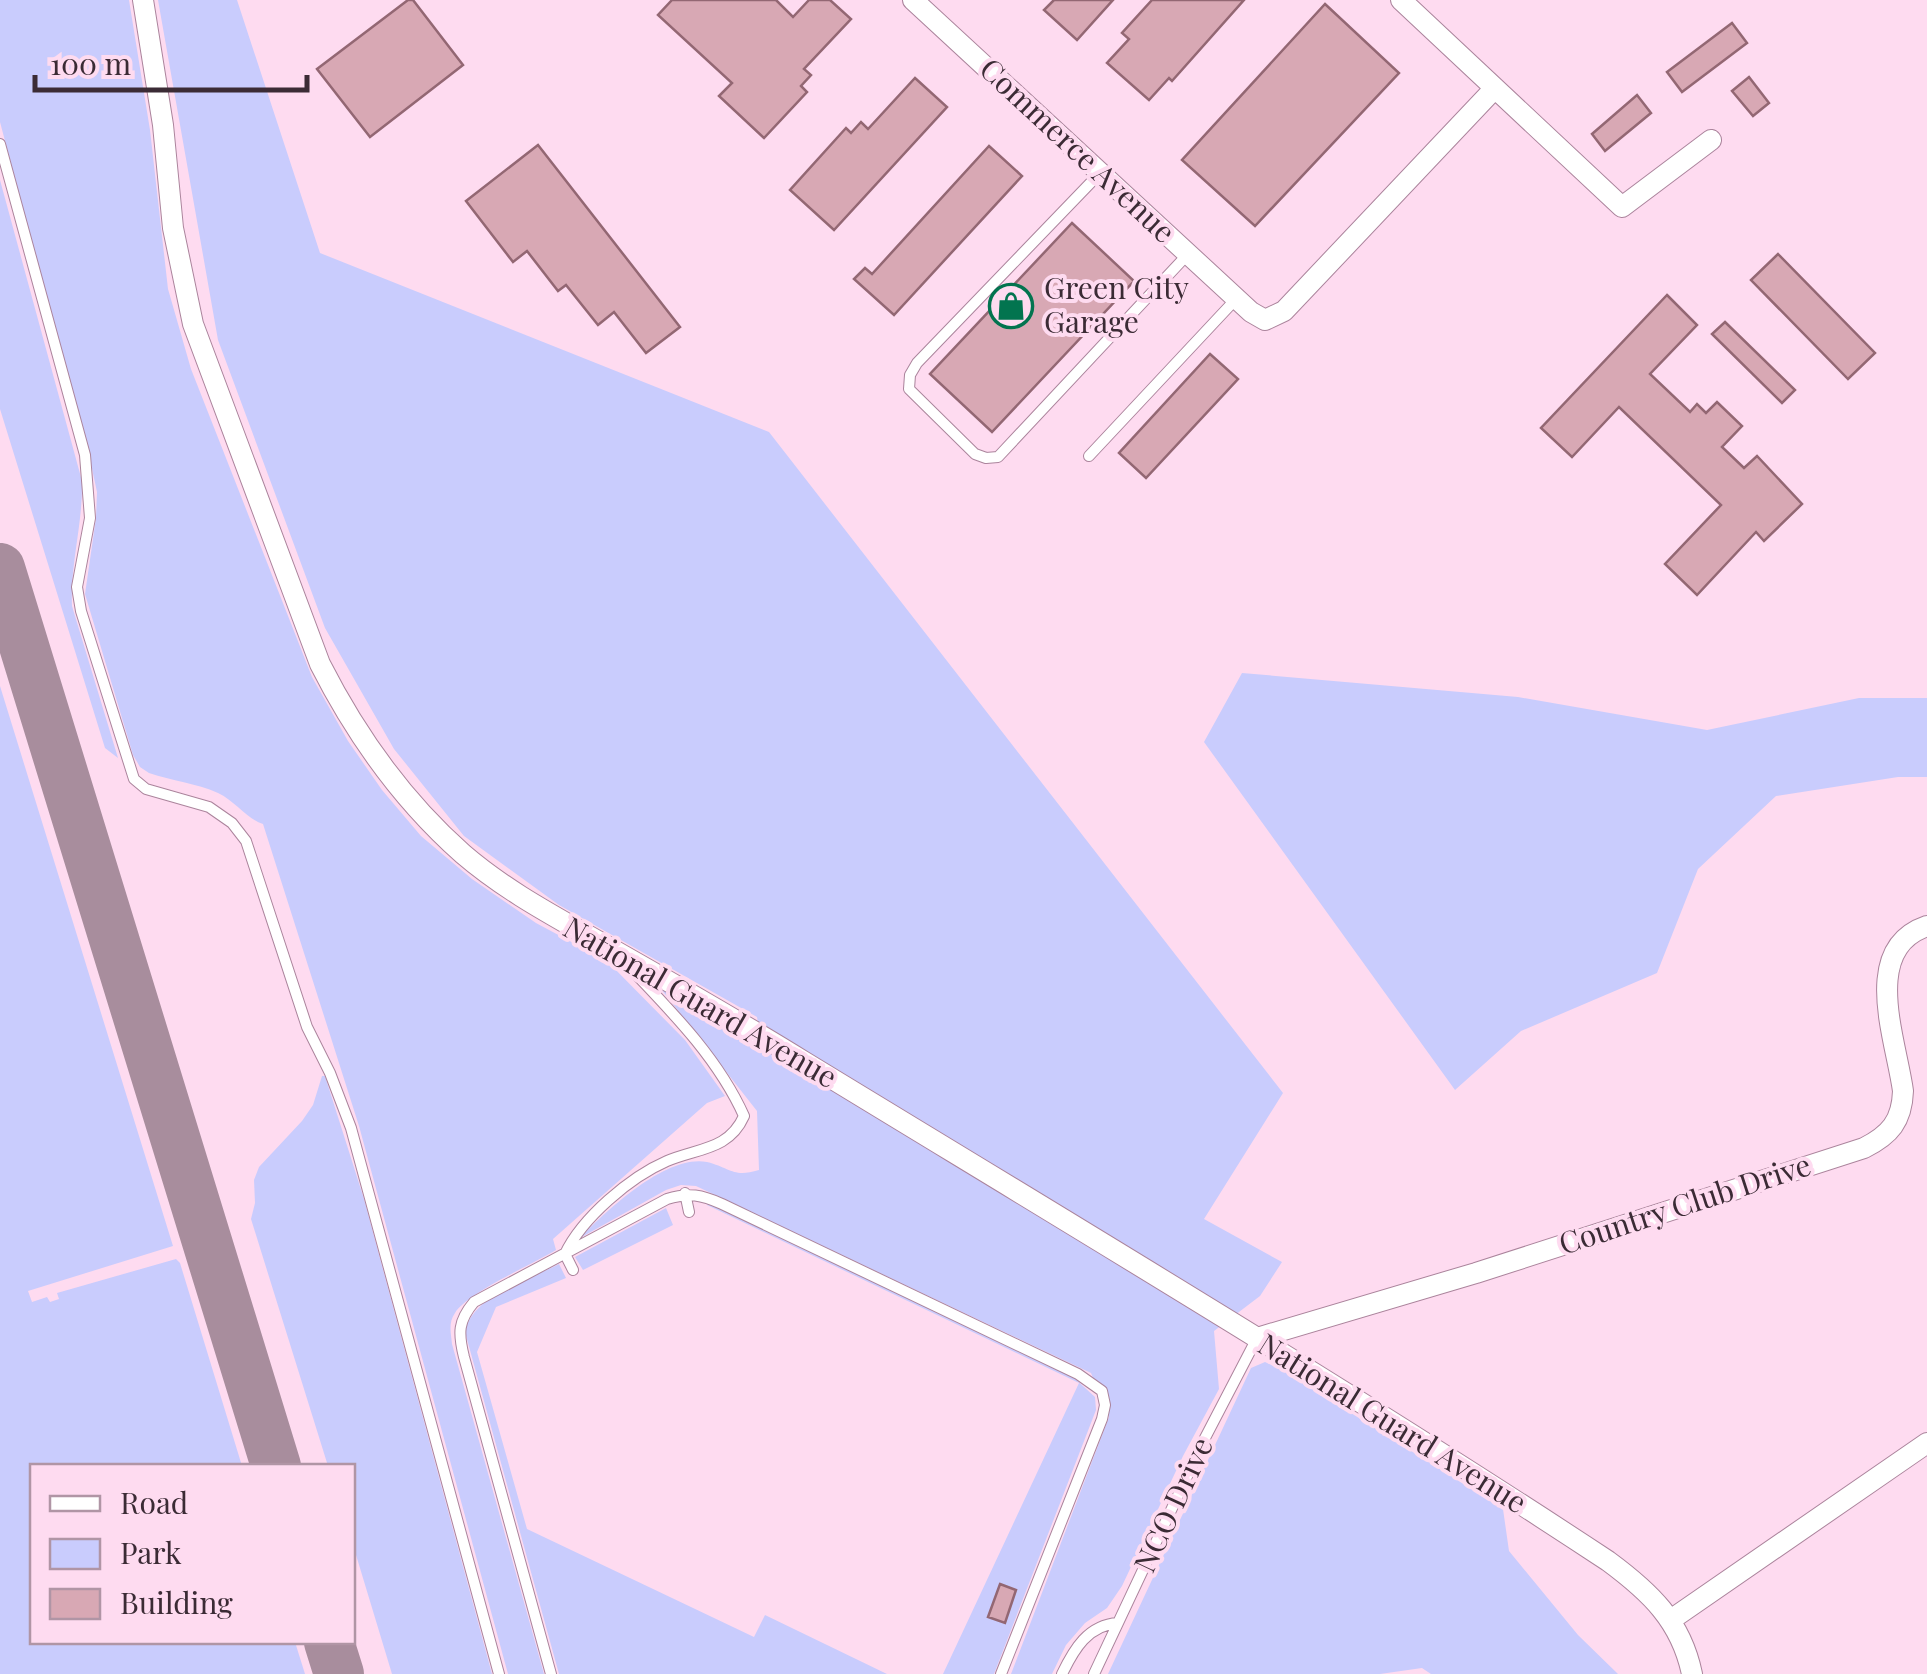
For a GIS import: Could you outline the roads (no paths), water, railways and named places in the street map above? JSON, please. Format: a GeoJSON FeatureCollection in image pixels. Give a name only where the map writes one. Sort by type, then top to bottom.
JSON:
{"type":"FeatureCollection","features":[{"type":"Feature","properties":{"kind":"street","name":"National Guard Avenue"},"geometry":{"type":"LineString","coordinates":[[143,0],[173,228],[193,324],[320,664],[344,713],[383,768],[426,818],[463,854],[506,887],[754,1031],[1257,1338],[1608,1561],[1647,1591],[1672,1619],[1692,1674]]}},
{"type":"Feature","properties":{"kind":"street","name":"Commerce Avenue"},"geometry":{"type":"LineString","coordinates":[[913,0],[1261,319],[1280,315],[1495,88]]}},
{"type":"Feature","properties":{"kind":"street"},"geometry":{"type":"LineString","coordinates":[[1401,0],[1622,206],[1711,140]]}},
{"type":"Feature","properties":{"kind":"street","name":"Country Club Drive"},"geometry":{"type":"LineString","coordinates":[[1257,1338],[1476,1273],[1864,1148],[1883,1138],[1896,1124],[1902,1107],[1899,1057],[1888,1000],[1888,968],[1902,940],[1927,926]]}},
{"type":"Feature","properties":{"kind":"street"},"geometry":{"type":"LineString","coordinates":[[1672,1619],[1927,1443]]}},
{"type":"Feature","properties":{"kind":"lane"},"geometry":{"type":"LineString","coordinates":[[0,144],[85,455],[90,518],[77,587],[119,736],[134,779],[146,789],[209,807],[232,823],[246,841],[307,1027],[352,1128],[499,1674]]}},
{"type":"Feature","properties":{"kind":"lane"},"geometry":{"type":"LineString","coordinates":[[1100,173],[918,362],[910,375],[909,390],[976,454],[998,457],[1188,254]]}},
{"type":"Feature","properties":{"kind":"lane"},"geometry":{"type":"LineString","coordinates":[[1089,456],[1236,298]]}},
{"type":"Feature","properties":{"kind":"lane"},"geometry":{"type":"LineString","coordinates":[[572,1270],[565,1254],[573,1236],[592,1215],[667,1161],[726,1141],[744,1116],[734,1093],[700,1047],[614,950]]}},
{"type":"Feature","properties":{"kind":"lane"},"geometry":{"type":"LineString","coordinates":[[685,1193],[689,1212]]}},
{"type":"Feature","properties":{"kind":"lane"},"geometry":{"type":"LineString","coordinates":[[551,1674],[459,1336],[460,1318],[474,1302],[685,1193],[722,1204],[1078,1374],[1102,1391],[1102,1419],[1001,1674]]}},
{"type":"Feature","properties":{"kind":"lane","name":"NCO Drive"},"geometry":{"type":"LineString","coordinates":[[1094,1674],[1205,1438],[1257,1338]]}},
{"type":"Feature","properties":{"kind":"lane"},"geometry":{"type":"LineString","coordinates":[[1062,1674],[1088,1634],[1104,1624],[1118,1623]]}},
{"type":"Feature","properties":{"kind":"place","name":"Green City Garage"},"geometry":{"type":"Point","coordinates":[1011,306]}}]}
